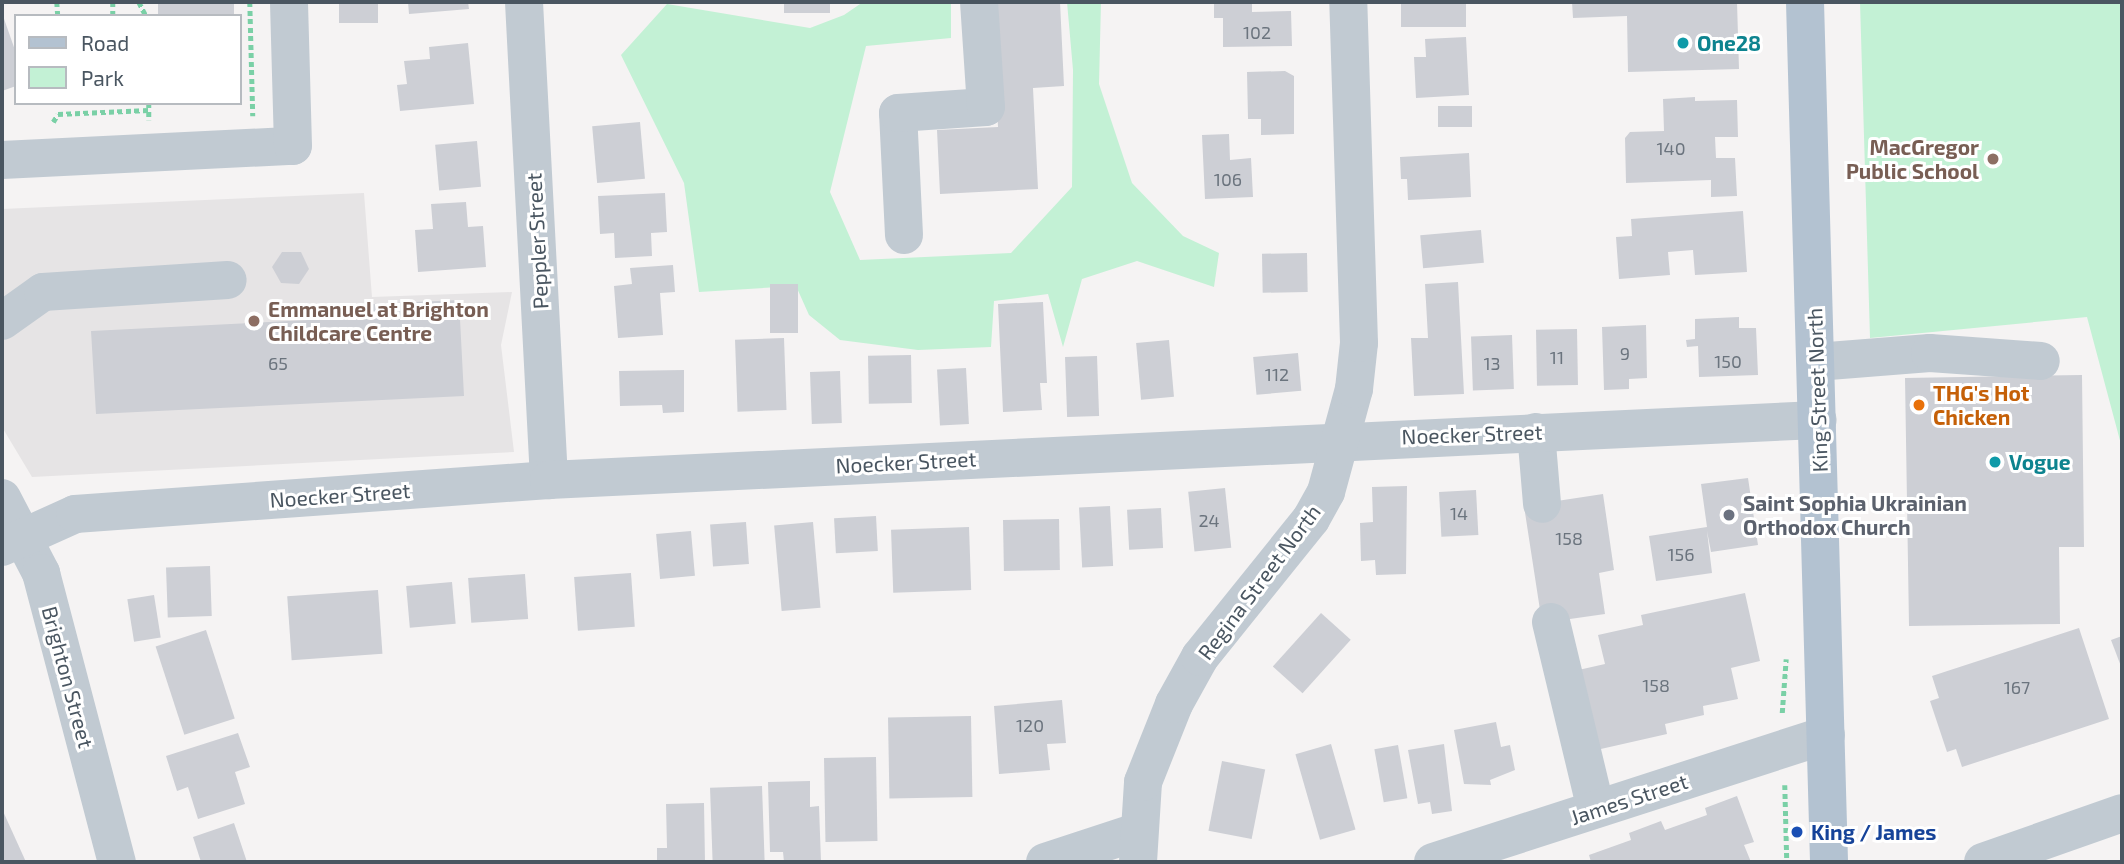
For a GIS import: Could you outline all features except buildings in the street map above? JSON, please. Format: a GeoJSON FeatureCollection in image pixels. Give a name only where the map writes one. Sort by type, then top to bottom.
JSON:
{"type":"FeatureCollection","features":[{"type":"Feature","properties":{"kind":"main road","name":"King Street North"},"geometry":{"type":"LineString","coordinates":[[1805,2],[1829,862]]}},
{"type":"Feature","properties":{"kind":"street"},"geometry":{"type":"LineString","coordinates":[[2,160],[293,146],[289,2]]}},
{"type":"Feature","properties":{"kind":"street","name":"Peppler Street"},"geometry":{"type":"LineString","coordinates":[[524,2],[549,480]]}},
{"type":"Feature","properties":{"kind":"street"},"geometry":{"type":"LineString","coordinates":[[904,235],[898,113],[986,107],[979,2]]}},
{"type":"Feature","properties":{"kind":"street","name":"Regina Street North"},"geometry":{"type":"LineString","coordinates":[[1138,847],[1143,782],[1174,704],[1200,657],[1311,519],[1326,492],[1341,440],[1359,343],[1348,2]]}},
{"type":"Feature","properties":{"kind":"street"},"geometry":{"type":"LineString","coordinates":[[2,321],[43,292],[228,280]]}},
{"type":"Feature","properties":{"kind":"street"},"geometry":{"type":"LineString","coordinates":[[1816,362],[1930,353],[2040,361]]}},
{"type":"Feature","properties":{"kind":"street","name":"Noecker Street"},"geometry":{"type":"LineString","coordinates":[[13,542],[75,514],[549,480],[1341,440],[1818,420]]}},
{"type":"Feature","properties":{"kind":"street"},"geometry":{"type":"LineString","coordinates":[[1535,432],[1542,504]]}},
{"type":"Feature","properties":{"kind":"street","name":"Brighton Street"},"geometry":{"type":"LineString","coordinates":[[2,498],[13,542],[41,573],[117,862]]}},
{"type":"Feature","properties":{"kind":"street"},"geometry":{"type":"LineString","coordinates":[[1552,622],[1596,810]]}},
{"type":"Feature","properties":{"kind":"street","name":"James Street"},"geometry":{"type":"LineString","coordinates":[[1433,862],[1826,735]]}},
{"type":"Feature","properties":{"kind":"street"},"geometry":{"type":"LineString","coordinates":[[1983,862],[2122,813]]}},
{"type":"Feature","properties":{"kind":"street"},"geometry":{"type":"LineString","coordinates":[[1045,862],[1138,847]]}},
{"type":"Feature","properties":{"kind":"path"},"geometry":{"type":"LineString","coordinates":[[250,2],[254,148]]}},
{"type":"Feature","properties":{"kind":"path"},"geometry":{"type":"LineString","coordinates":[[1785,783],[1787,862]]}},
{"type":"Feature","properties":{"kind":"shaded area","name":"Emmanuel at Brighton Childcare Centre"},"geometry":{"type":"Polygon","coordinates":[[[364,193],[372,297],[512,292],[501,345],[514,452],[32,477],[2,427],[2,209],[364,193]]]}},
{"type":"Feature","properties":{"kind":"green space"},"geometry":{"type":"Polygon","coordinates":[[[863,2],[951,2],[951,38],[866,46],[830,192],[860,260],[1011,253],[1072,187],[1073,70],[1067,2],[1101,2],[1099,84],[1132,183],[1183,236],[1219,253],[1214,287],[1137,261],[1082,279],[1063,347],[1048,294],[994,301],[991,347],[918,350],[840,340],[809,315],[796,286],[699,292],[684,183],[621,55],[667,4],[810,28],[844,15],[863,2]]]}},
{"type":"Feature","properties":{"kind":"green space","name":"MacGregor Public School"},"geometry":{"type":"Polygon","coordinates":[[[1860,2],[2122,2],[2122,448],[2087,317],[1870,338],[1860,2]]]}},
{"type":"Feature","properties":{"kind":"place","name":"One28"},"geometry":{"type":"Point","coordinates":[1683,43]}},
{"type":"Feature","properties":{"kind":"place","name":"MacGregor Public School"},"geometry":{"type":"Point","coordinates":[1993,159]}},
{"type":"Feature","properties":{"kind":"place","name":"Emmanuel at Brighton Childcare Centre"},"geometry":{"type":"Point","coordinates":[254,321]}},
{"type":"Feature","properties":{"kind":"place","name":"THG's Hot Chicken"},"geometry":{"type":"Point","coordinates":[1919,405]}},
{"type":"Feature","properties":{"kind":"place","name":"Vogue"},"geometry":{"type":"Point","coordinates":[1995,462]}},
{"type":"Feature","properties":{"kind":"place","name":"Saint Sophia Ukrainian Orthodox Church"},"geometry":{"type":"Point","coordinates":[1729,515]}},
{"type":"Feature","properties":{"kind":"place","name":"King / James"},"geometry":{"type":"Point","coordinates":[1797,832]}}]}
